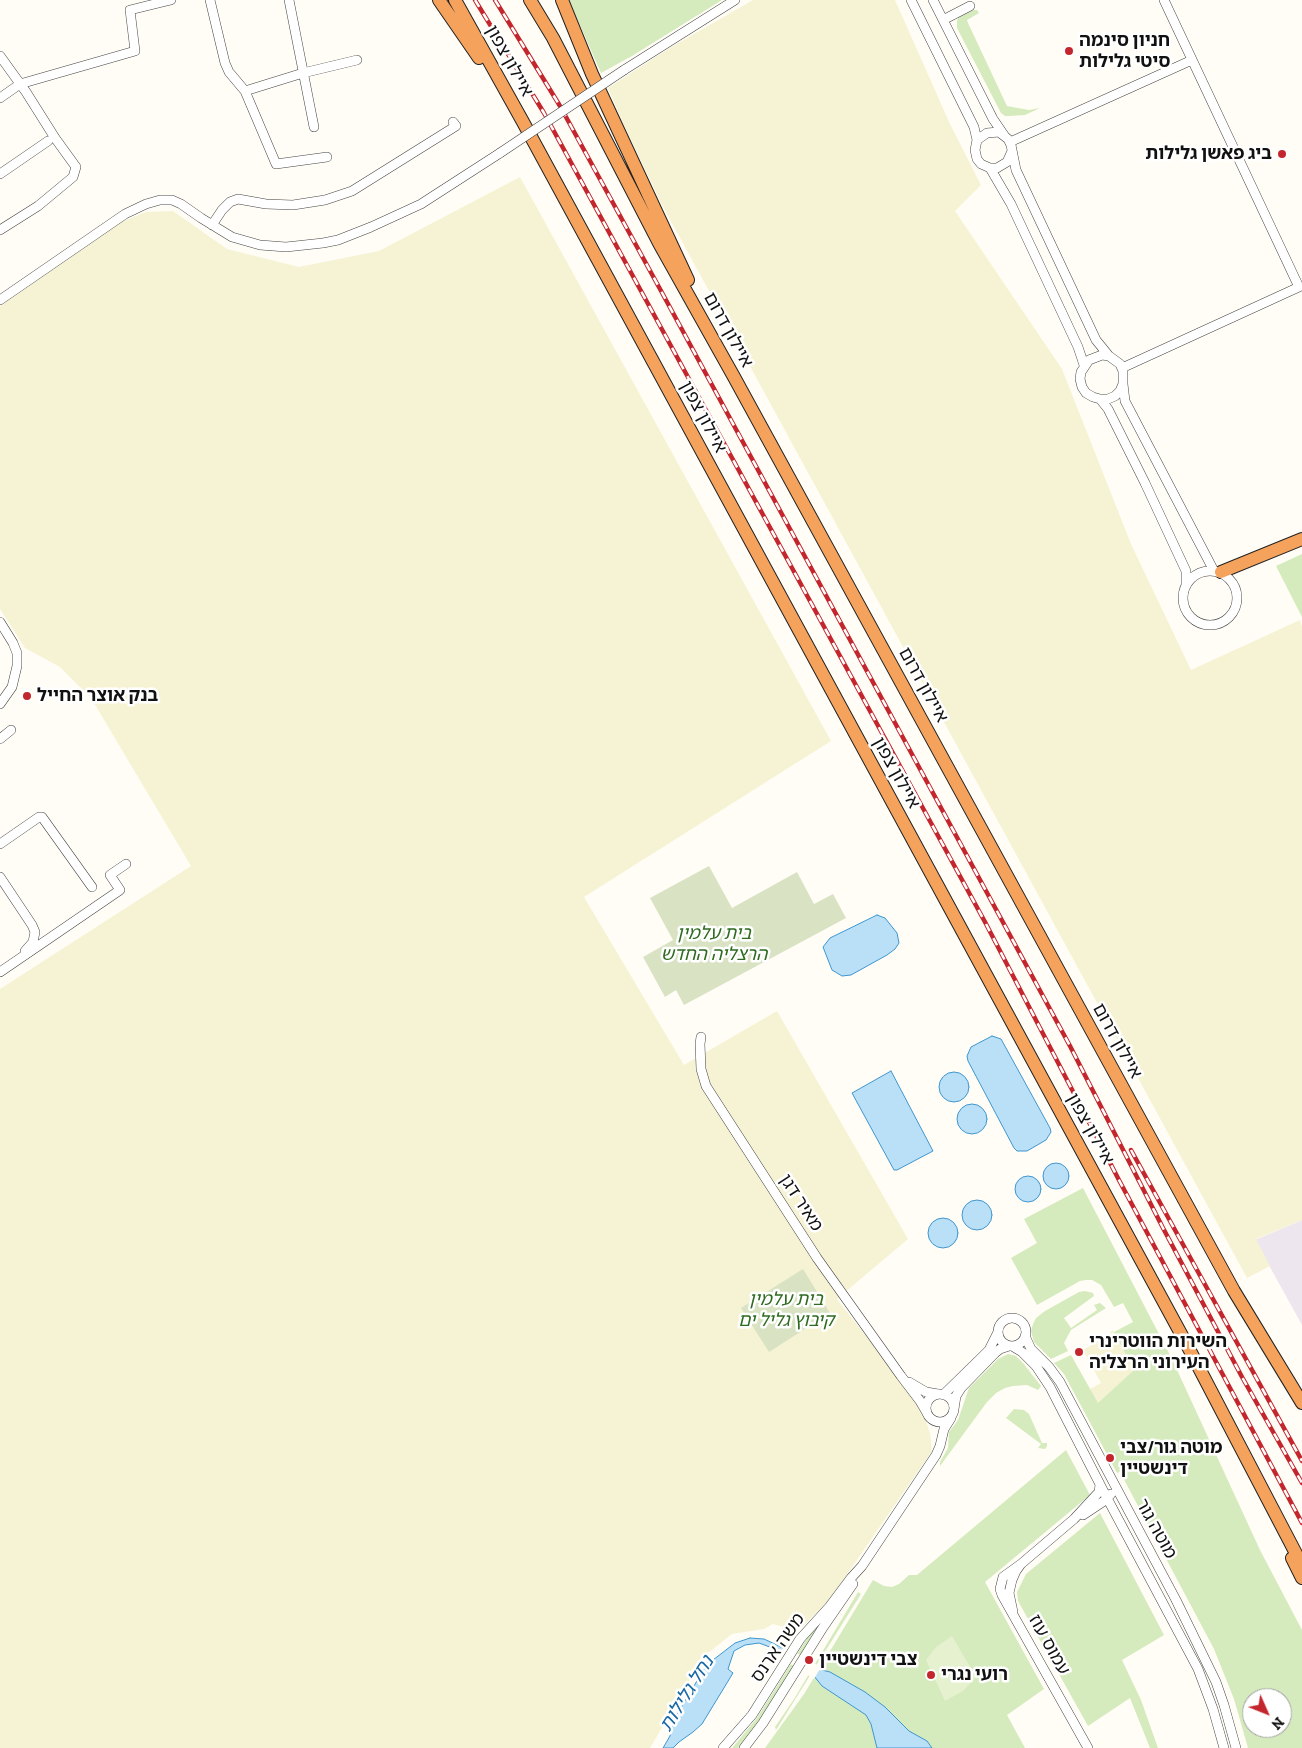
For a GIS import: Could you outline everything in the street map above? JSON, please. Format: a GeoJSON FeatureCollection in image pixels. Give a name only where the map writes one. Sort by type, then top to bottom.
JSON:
{"type":"FeatureCollection","features":[{"type":"Feature","properties":{"kind":"highway"},"geometry":{"type":"LineString","coordinates":[[439,0],[523,122]]}},
{"type":"Feature","properties":{"kind":"highway","name":"איילון צפון"},"geometry":{"type":"LineString","coordinates":[[455,0],[1186,1343],[1302,1565]]}},
{"type":"Feature","properties":{"kind":"highway","name":"איילון דרום"},"geometry":{"type":"LineString","coordinates":[[530,0],[560,53],[659,243],[1234,1291],[1302,1404]]}},
{"type":"Feature","properties":{"kind":"highway"},"geometry":{"type":"LineString","coordinates":[[562,0],[595,81],[734,377]]}},
{"type":"Feature","properties":{"kind":"highway"},"geometry":{"type":"LineString","coordinates":[[1217,572],[1302,539]]}},
{"type":"Feature","properties":{"kind":"highway"},"geometry":{"type":"LineString","coordinates":[[1186,1343],[1302,1578]]}},
{"type":"Feature","properties":{"kind":"highway"},"geometry":{"type":"LineString","coordinates":[[1290,1554],[1302,1583]]}},
{"type":"Feature","properties":{"kind":"street"},"geometry":{"type":"LineString","coordinates":[[0,98],[20,84],[135,51],[130,10],[171,0]]}},
{"type":"Feature","properties":{"kind":"street"},"geometry":{"type":"LineString","coordinates":[[210,0],[228,72],[246,91],[276,164],[327,157]]}},
{"type":"Feature","properties":{"kind":"street"},"geometry":{"type":"LineString","coordinates":[[289,0],[314,127]]}},
{"type":"Feature","properties":{"kind":"street"},"geometry":{"type":"LineString","coordinates":[[0,300],[125,214],[160,200],[172,200],[181,204],[232,237],[260,245],[303,246],[338,240],[371,227],[421,204],[624,70],[735,0]]}},
{"type":"Feature","properties":{"kind":"street"},"geometry":{"type":"LineString","coordinates":[[911,0],[974,127],[977,140],[975,150],[977,159],[981,164],[990,168],[997,168],[1007,162],[1009,143]]}},
{"type":"Feature","properties":{"kind":"street"},"geometry":{"type":"LineString","coordinates":[[933,0],[992,119],[1009,143],[1016,170],[1096,340],[1122,368],[1124,378],[1120,391],[1108,399],[1093,397],[1086,393],[1082,387],[1081,372],[1084,365],[1095,356],[1109,356]]}},
{"type":"Feature","properties":{"kind":"street"},"geometry":{"type":"LineString","coordinates":[[1122,368],[1299,287],[1164,0]]}},
{"type":"Feature","properties":{"kind":"street"},"geometry":{"type":"LineString","coordinates":[[943,20],[970,6]]}},
{"type":"Feature","properties":{"kind":"street"},"geometry":{"type":"LineString","coordinates":[[0,56],[76,167],[73,177],[38,206],[0,230]]}},
{"type":"Feature","properties":{"kind":"street"},"geometry":{"type":"LineString","coordinates":[[246,91],[303,73],[357,60]]}},
{"type":"Feature","properties":{"kind":"street"},"geometry":{"type":"LineString","coordinates":[[1009,143],[1192,60]]}},
{"type":"Feature","properties":{"kind":"street"},"geometry":{"type":"LineString","coordinates":[[212,225],[222,210],[230,202],[238,199],[266,204],[293,204],[325,200],[352,191],[456,126],[453,122]]}},
{"type":"Feature","properties":{"kind":"street"},"geometry":{"type":"LineString","coordinates":[[977,140],[993,131],[1009,143]]}},
{"type":"Feature","properties":{"kind":"street"},"geometry":{"type":"LineString","coordinates":[[0,174],[48,141]]}},
{"type":"Feature","properties":{"kind":"street"},"geometry":{"type":"LineString","coordinates":[[990,168],[1015,212],[1078,347],[1084,365]]}},
{"type":"Feature","properties":{"kind":"street"},"geometry":{"type":"LineString","coordinates":[[1123,384],[1125,401],[1217,572]]}},
{"type":"Feature","properties":{"kind":"street"},"geometry":{"type":"LineString","coordinates":[[1100,399],[1108,409],[1186,571],[1183,602],[1190,617],[1204,625],[1219,624],[1227,620],[1233,613],[1238,599],[1236,586],[1226,574],[1208,570],[1191,578],[1186,586]]}},
{"type":"Feature","properties":{"kind":"street"},"geometry":{"type":"LineString","coordinates":[[0,622],[17,653],[17,666],[12,687],[0,704]]}},
{"type":"Feature","properties":{"kind":"street"},"geometry":{"type":"LineString","coordinates":[[0,739],[11,730]]}},
{"type":"Feature","properties":{"kind":"street"},"geometry":{"type":"LineString","coordinates":[[0,844],[39,817],[42,817],[92,887]]}},
{"type":"Feature","properties":{"kind":"street"},"geometry":{"type":"LineString","coordinates":[[0,970],[120,890],[110,875],[126,864]]}},
{"type":"Feature","properties":{"kind":"street"},"geometry":{"type":"LineString","coordinates":[[0,877],[32,925],[35,937],[28,949],[0,970]]}},
{"type":"Feature","properties":{"kind":"street","name":"מאיר דגן"},"geometry":{"type":"LineString","coordinates":[[701,1038],[702,1069],[706,1086],[812,1250],[930,1416]]}},
{"type":"Feature","properties":{"kind":"street"},"geometry":{"type":"LineString","coordinates":[[940,1442],[930,1416],[927,1404],[929,1400],[941,1394],[983,1356],[994,1341],[1001,1323],[1009,1318],[1014,1318],[1022,1322],[1026,1331],[1020,1343],[1010,1346],[1001,1341],[998,1332]]}},
{"type":"Feature","properties":{"kind":"street","name":"מוטה גור"},"geometry":{"type":"LineString","coordinates":[[1025,1336],[1031,1349],[1049,1367],[1060,1382],[1107,1491],[1112,1507],[1198,1669],[1212,1706],[1224,1748]]}},
{"type":"Feature","properties":{"kind":"street","name":"מוטה גור"},"geometry":{"type":"LineString","coordinates":[[1010,1346],[1022,1352],[1036,1366],[1050,1387],[1107,1491],[1124,1504],[1203,1654],[1224,1705],[1236,1748]]}},
{"type":"Feature","properties":{"kind":"street","name":"משה ארנס"},"geometry":{"type":"LineString","coordinates":[[723,1748],[752,1715],[800,1639],[830,1606],[860,1568],[936,1455],[944,1429],[952,1413],[956,1396],[961,1388],[995,1353],[1000,1349],[1010,1346]]}},
{"type":"Feature","properties":{"kind":"street","name":"מאיר דגן"},"geometry":{"type":"LineString","coordinates":[[901,1376],[921,1390],[941,1394]]}},
{"type":"Feature","properties":{"kind":"street"},"geometry":{"type":"LineString","coordinates":[[930,1416],[943,1422],[952,1413],[952,1401],[941,1394]]}},
{"type":"Feature","properties":{"kind":"street"},"geometry":{"type":"LineString","coordinates":[[1097,1501],[1099,1492],[1107,1491]]}},
{"type":"Feature","properties":{"kind":"street"},"geometry":{"type":"LineString","coordinates":[[1097,1501],[1107,1491]]}},
{"type":"Feature","properties":{"kind":"street"},"geometry":{"type":"LineString","coordinates":[[1097,1501],[1112,1507]]}},
{"type":"Feature","properties":{"kind":"street","name":"עמוס עוז"},"geometry":{"type":"LineString","coordinates":[[1088,1748],[1013,1614],[1005,1604],[1000,1589],[1001,1583],[1008,1573],[1097,1501]]}},
{"type":"Feature","properties":{"kind":"street","name":"משה ארנס"},"geometry":{"type":"LineString","coordinates":[[744,1748],[763,1723],[811,1646],[855,1581],[860,1568]]}},
{"type":"Feature","properties":{"kind":"shaded area"},"geometry":{"type":"Polygon","coordinates":[[[1302,1220],[1302,1325],[1255,1240],[1302,1220]]]}},
{"type":"Feature","properties":{"kind":"green space"},"geometry":{"type":"Polygon","coordinates":[[[569,0],[722,0],[601,73],[569,0]]]}},
{"type":"Feature","properties":{"kind":"green space"},"geometry":{"type":"Polygon","coordinates":[[[753,0],[895,0],[950,124],[981,185],[955,211],[1062,369],[1131,544],[1191,670],[1300,620],[1302,627],[1302,1220],[1256,1239],[1270,1266],[1247,1278],[661,203],[608,88],[668,49],[753,0]]]}},
{"type":"Feature","properties":{"kind":"green space"},"geometry":{"type":"Polygon","coordinates":[[[977,10],[979,13],[967,20],[968,23],[1007,106],[1029,110],[1040,108],[1025,115],[1005,116],[1001,113],[957,28],[959,16],[977,10]]]}},
{"type":"Feature","properties":{"kind":"green space"},"geometry":{"type":"Polygon","coordinates":[[[520,177],[831,741],[584,897],[684,1065],[777,1011],[908,1239],[837,1299],[921,1406],[930,1433],[932,1451],[830,1599],[798,1631],[773,1624],[764,1629],[732,1634],[704,1656],[650,1748],[0,1748],[0,989],[191,866],[91,698],[60,667],[25,648],[0,609],[0,306],[121,222],[146,212],[173,211],[227,249],[299,267],[379,251],[520,177]]]}},
{"type":"Feature","properties":{"kind":"green space"},"geometry":{"type":"Polygon","coordinates":[[[1302,554],[1302,617],[1276,566],[1302,554]]]}},
{"type":"Feature","properties":{"kind":"green space","name":"בית עלמין הרצליה החדש"},"geometry":{"type":"Polygon","coordinates":[[[709,866],[732,908],[797,872],[814,904],[833,894],[846,918],[684,1005],[676,990],[665,997],[643,957],[673,940],[650,898],[709,866]]]}},
{"type":"Feature","properties":{"kind":"green space"},"geometry":{"type":"Polygon","coordinates":[[[1083,1188],[1172,1359],[1260,1550],[1302,1630],[1302,1748],[1248,1748],[1245,1738],[1292,1738],[1292,1688],[1242,1688],[1242,1727],[1234,1699],[1214,1649],[1120,1472],[1117,1473],[1064,1374],[1054,1363],[1071,1355],[1098,1403],[1134,1370],[1114,1332],[1133,1322],[1123,1303],[1114,1307],[1101,1285],[1092,1280],[1080,1281],[1037,1305],[1011,1258],[1037,1243],[1024,1219],[1083,1188]]]}},
{"type":"Feature","properties":{"kind":"green space","name":"בית עלמין קיבוץ גליל ים"},"geometry":{"type":"Polygon","coordinates":[[[803,1269],[830,1313],[769,1352],[741,1308],[803,1269]]]}},
{"type":"Feature","properties":{"kind":"green space"},"geometry":{"type":"Polygon","coordinates":[[[1079,1292],[1093,1293],[1094,1296],[1064,1318],[1071,1328],[1097,1310],[1094,1305],[1100,1303],[1106,1308],[1071,1330],[1064,1343],[1068,1351],[1051,1359],[1034,1342],[1031,1331],[1036,1318],[1079,1292]]]}},
{"type":"Feature","properties":{"kind":"green space"},"geometry":{"type":"Polygon","coordinates":[[[1113,1330],[1135,1370],[1097,1404],[1090,1389],[1101,1383],[1083,1350],[1111,1334],[1110,1332],[1113,1330]]]}},
{"type":"Feature","properties":{"kind":"green space"},"geometry":{"type":"Polygon","coordinates":[[[1008,1354],[1016,1356],[1041,1386],[1038,1390],[1027,1385],[1013,1386],[996,1393],[987,1402],[940,1466],[940,1462],[948,1448],[949,1432],[958,1420],[969,1388],[998,1359],[1008,1354]]]}},
{"type":"Feature","properties":{"kind":"green space"},"geometry":{"type":"Polygon","coordinates":[[[1014,1409],[1024,1410],[1029,1414],[1042,1443],[1047,1443],[1045,1449],[1038,1448],[1041,1444],[1006,1418],[1014,1409]]]}},
{"type":"Feature","properties":{"kind":"green space"},"geometry":{"type":"Polygon","coordinates":[[[1066,1450],[1090,1495],[985,1582],[1044,1689],[1007,1715],[1025,1748],[765,1748],[804,1694],[873,1580],[884,1586],[892,1587],[899,1584],[909,1575],[917,1575],[1066,1450]]]}},
{"type":"Feature","properties":{"kind":"green space"},"geometry":{"type":"Polygon","coordinates":[[[1100,1513],[1164,1635],[1122,1660],[1141,1700],[1158,1748],[1150,1748],[1130,1698],[1088,1726],[1018,1601],[1017,1592],[1026,1574],[1100,1513]]]}},
{"type":"Feature","properties":{"kind":"green space"},"geometry":{"type":"Polygon","coordinates":[[[858,1592],[861,1594],[776,1730],[775,1727],[794,1699],[858,1592]]]}},
{"type":"Feature","properties":{"kind":"green space"},"geometry":{"type":"Polygon","coordinates":[[[831,1609],[780,1691],[749,1736],[738,1748],[732,1748],[757,1718],[809,1635],[831,1609]]]}},
{"type":"Feature","properties":{"kind":"green space"},"geometry":{"type":"Polygon","coordinates":[[[952,1636],[976,1677],[963,1691],[945,1701],[926,1660],[936,1647],[952,1636]]]}},
{"type":"Feature","properties":{"kind":"water"},"geometry":{"type":"Polygon","coordinates":[[[877,915],[885,918],[897,933],[899,943],[895,949],[851,975],[842,976],[832,970],[823,947],[830,938],[877,915]]]}},
{"type":"Feature","properties":{"kind":"water"},"geometry":{"type":"Polygon","coordinates":[[[992,1036],[1001,1039],[1050,1128],[1051,1132],[1046,1140],[1027,1151],[1017,1151],[1014,1148],[968,1061],[967,1056],[971,1047],[992,1036]]]}},
{"type":"Feature","properties":{"kind":"water"},"geometry":{"type":"Polygon","coordinates":[[[891,1071],[933,1151],[897,1170],[894,1170],[852,1093],[891,1071]]]}},
{"type":"Feature","properties":{"kind":"water"},"geometry":{"type":"Polygon","coordinates":[[[954,1072],[965,1076],[969,1087],[965,1098],[954,1102],[943,1098],[939,1087],[943,1076],[954,1072]]]}},
{"type":"Feature","properties":{"kind":"water"},"geometry":{"type":"Polygon","coordinates":[[[972,1104],[983,1108],[987,1119],[983,1130],[972,1134],[961,1130],[957,1119],[961,1108],[972,1104]]]}},
{"type":"Feature","properties":{"kind":"water"},"geometry":{"type":"Polygon","coordinates":[[[1056,1163],[1065,1167],[1069,1176],[1065,1185],[1056,1189],[1047,1185],[1043,1176],[1047,1167],[1056,1163]]]}},
{"type":"Feature","properties":{"kind":"water"},"geometry":{"type":"Polygon","coordinates":[[[1028,1176],[1037,1180],[1041,1189],[1037,1198],[1028,1202],[1019,1198],[1015,1189],[1019,1180],[1028,1176]]]}},
{"type":"Feature","properties":{"kind":"water"},"geometry":{"type":"Polygon","coordinates":[[[977,1200],[988,1204],[992,1215],[988,1226],[977,1230],[966,1226],[962,1215],[966,1204],[977,1200]]]}},
{"type":"Feature","properties":{"kind":"water"},"geometry":{"type":"Polygon","coordinates":[[[943,1218],[954,1222],[958,1233],[954,1244],[943,1248],[932,1244],[928,1233],[932,1222],[943,1218]]]}},
{"type":"Feature","properties":{"kind":"water"},"geometry":{"type":"Polygon","coordinates":[[[750,1638],[764,1639],[777,1645],[865,1692],[885,1707],[909,1731],[927,1741],[932,1748],[877,1748],[871,1724],[866,1715],[822,1686],[814,1676],[775,1649],[759,1643],[745,1645],[734,1651],[728,1669],[733,1673],[702,1724],[673,1748],[663,1748],[670,1736],[673,1723],[679,1711],[710,1659],[713,1660],[735,1643],[750,1638]]]}},
{"type":"Feature","properties":{"kind":"pier"},"geometry":{"type":"Polygon","coordinates":[[[784,1646],[821,1667],[814,1679],[778,1656],[784,1646]]]}},
{"type":"Feature","properties":{"kind":"railway"},"geometry":{"type":"LineString","coordinates":[[475,0],[544,113],[985,922],[1120,1182],[1302,1523]]}},
{"type":"Feature","properties":{"kind":"railway"},"geometry":{"type":"LineString","coordinates":[[495,0],[560,106],[660,289],[1070,1046],[1242,1377],[1302,1483]]}},
{"type":"Feature","properties":{"kind":"railway"},"geometry":{"type":"LineString","coordinates":[[1131,1150],[1302,1461]]}},
{"type":"Feature","properties":{"kind":"place","name":"חניון סינמה סיטי גלילות"},"geometry":{"type":"Point","coordinates":[1069,51]}},
{"type":"Feature","properties":{"kind":"place","name":"ביג פאשן גלילות"},"geometry":{"type":"Point","coordinates":[1282,154]}},
{"type":"Feature","properties":{"kind":"place","name":"בנק אוצר החייל"},"geometry":{"type":"Point","coordinates":[27,696]}},
{"type":"Feature","properties":{"kind":"place","name":"השירות הווטרינרי העירוני הרצליה"},"geometry":{"type":"Point","coordinates":[1079,1352]}},
{"type":"Feature","properties":{"kind":"place","name":"מוטה גור/צבי דינשטיין"},"geometry":{"type":"Point","coordinates":[1110,1458]}},
{"type":"Feature","properties":{"kind":"place","name":"צבי דינשטיין"},"geometry":{"type":"Point","coordinates":[809,1660]}},
{"type":"Feature","properties":{"kind":"place","name":"רועי נגרי"},"geometry":{"type":"Point","coordinates":[931,1675]}},
{"type":"Feature","properties":{"kind":"water label","name":"נחל גלילות"},"geometry":{"type":"Point","coordinates":[687,1694]}}]}
